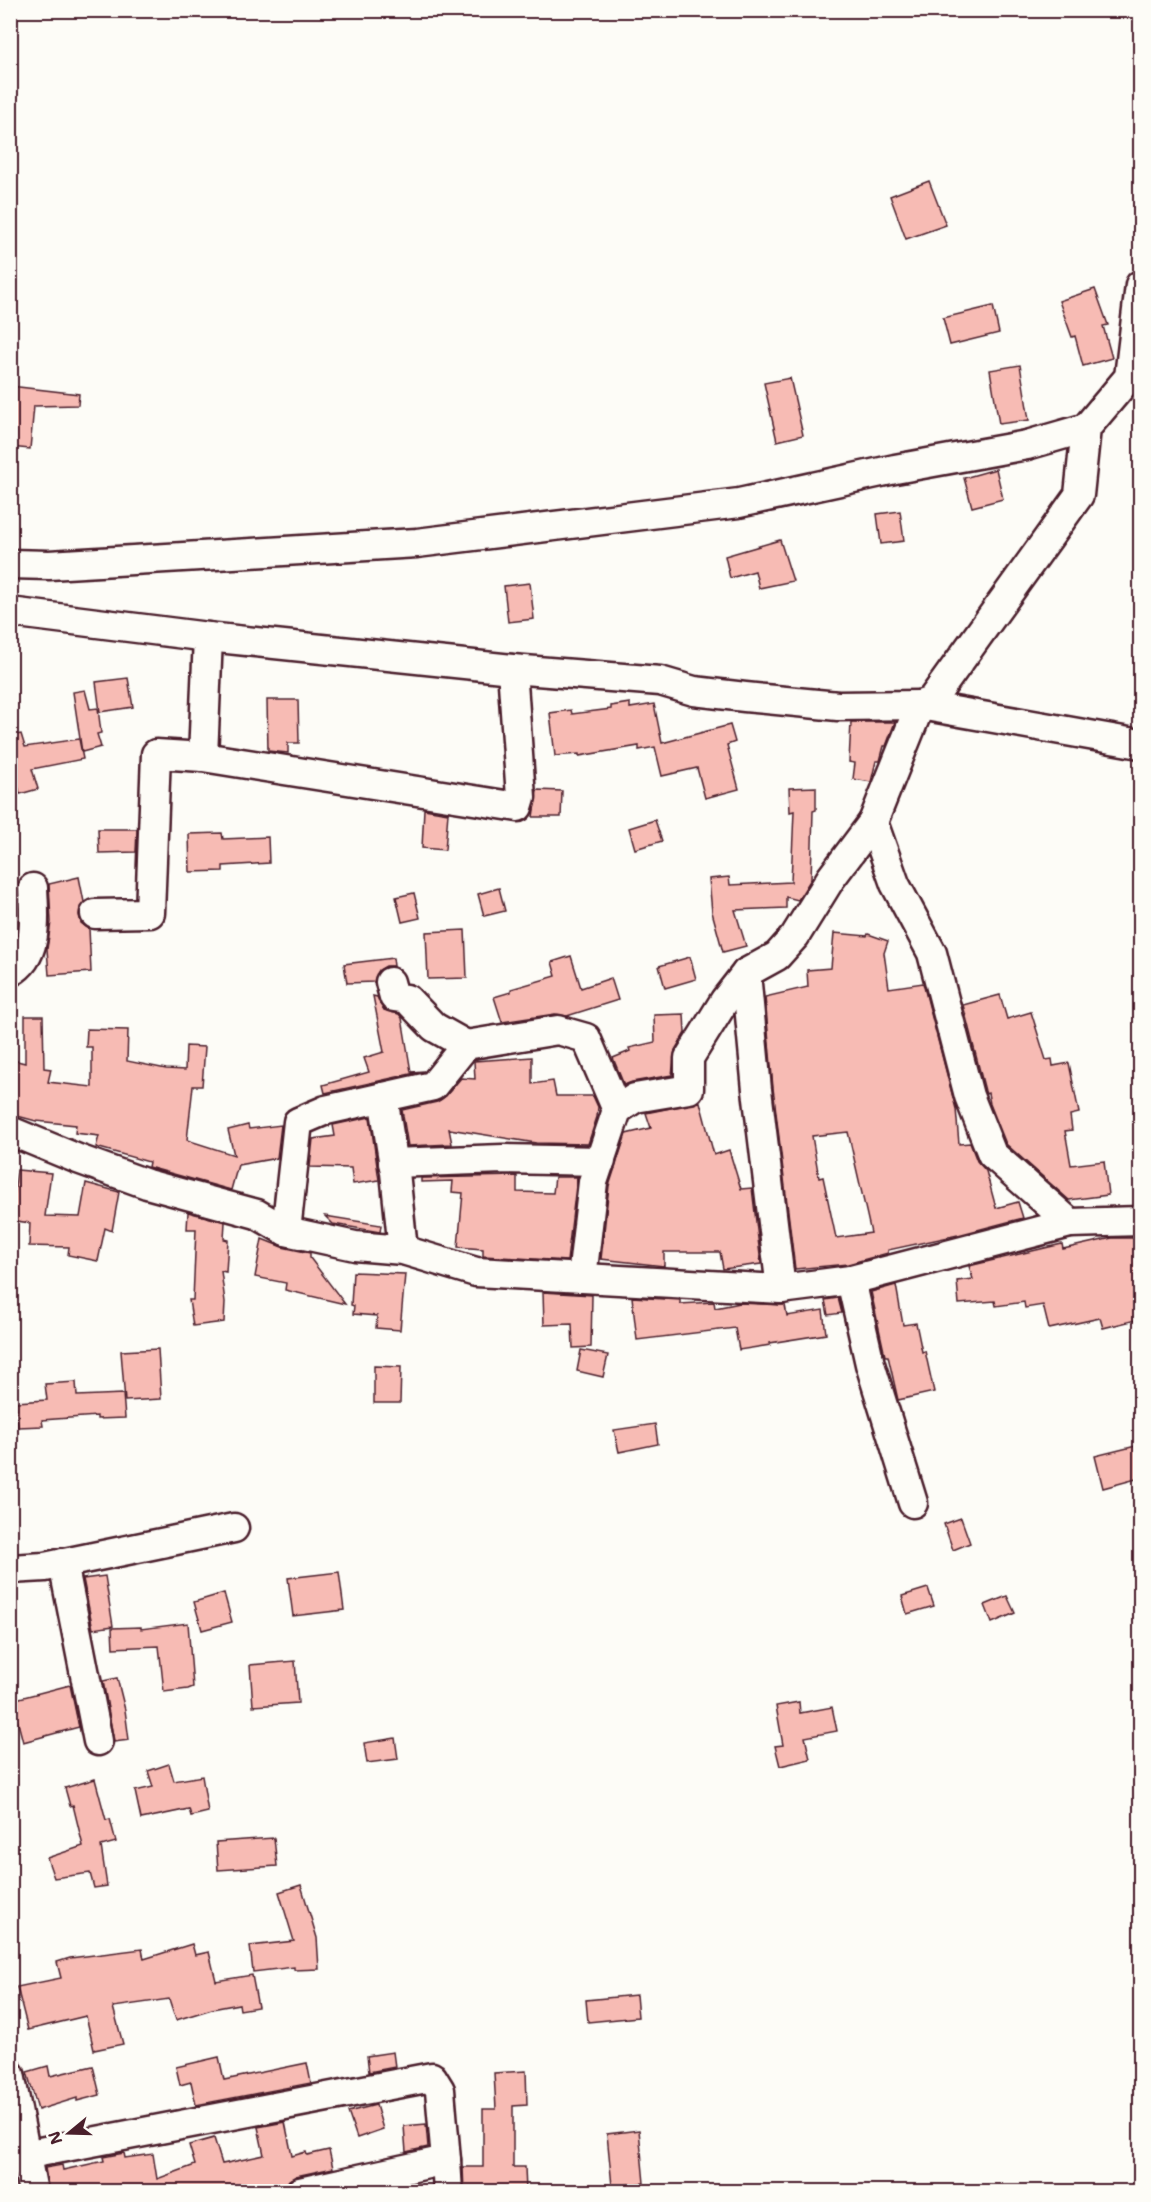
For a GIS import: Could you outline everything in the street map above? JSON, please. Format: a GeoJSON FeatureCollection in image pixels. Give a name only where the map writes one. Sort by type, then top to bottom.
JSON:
{"type":"FeatureCollection","features":[{"type":"Feature","properties":{"kind":"street"},"geometry":{"type":"LineString","coordinates":[[10,564],[49,565],[452,539],[739,502],[895,469],[1027,445],[1086,428],[1129,377],[1140,285]]}},
{"type":"Feature","properties":{"kind":"street"},"geometry":{"type":"LineString","coordinates":[[582,1278],[593,1182],[616,1110],[634,1098],[689,1089],[689,1058],[725,1000],[746,973],[777,956],[795,936],[831,878],[873,822],[920,705],[932,701],[1079,495],[1086,428]]}},
{"type":"Feature","properties":{"kind":"street"},"geometry":{"type":"LineString","coordinates":[[10,612],[208,637],[512,669],[660,681],[694,691],[838,706],[920,705],[1140,744]]}},
{"type":"Feature","properties":{"kind":"street"},"geometry":{"type":"LineString","coordinates":[[203,757],[208,637]]}},
{"type":"Feature","properties":{"kind":"street"},"geometry":{"type":"LineString","coordinates":[[95,914],[150,913],[156,754],[203,757],[518,807],[521,796],[512,669]]}},
{"type":"Feature","properties":{"kind":"street"},"geometry":{"type":"LineString","coordinates":[[873,822],[895,884],[932,953],[969,1096],[992,1154],[1070,1223]]}},
{"type":"Feature","properties":{"kind":"street"},"geometry":{"type":"LineString","coordinates":[[10,972],[16,969],[28,955],[34,930],[33,888]]}},
{"type":"Feature","properties":{"kind":"street"},"geometry":{"type":"LineString","coordinates":[[746,973],[757,1090],[781,1289]]}},
{"type":"Feature","properties":{"kind":"street"},"geometry":{"type":"LineString","coordinates":[[390,981],[394,997],[407,999],[434,1027],[466,1046],[558,1030],[586,1038],[616,1110]]}},
{"type":"Feature","properties":{"kind":"street"},"geometry":{"type":"LineString","coordinates":[[286,1232],[298,1122],[326,1110],[434,1086],[466,1046]]}},
{"type":"Feature","properties":{"kind":"street"},"geometry":{"type":"LineString","coordinates":[[383,1097],[403,1250]]}},
{"type":"Feature","properties":{"kind":"street"},"geometry":{"type":"LineString","coordinates":[[10,1131],[78,1160],[147,1184],[257,1214],[286,1232],[355,1246],[403,1250],[476,1272],[781,1289],[850,1280],[1070,1223],[1140,1221]]}},
{"type":"Feature","properties":{"kind":"street"},"geometry":{"type":"LineString","coordinates":[[393,1163],[503,1159],[600,1161]]}},
{"type":"Feature","properties":{"kind":"street"},"geometry":{"type":"LineString","coordinates":[[850,1280],[870,1364],[913,1503]]}},
{"type":"Feature","properties":{"kind":"street"},"geometry":{"type":"LineString","coordinates":[[10,1569],[45,1567],[234,1528]]}},
{"type":"Feature","properties":{"kind":"street"},"geometry":{"type":"LineString","coordinates":[[63,1563],[98,1741]]}},
{"type":"Feature","properties":{"kind":"street"},"geometry":{"type":"LineString","coordinates":[[10,2074],[33,2192]]}},
{"type":"Feature","properties":{"kind":"street"},"geometry":{"type":"LineString","coordinates":[[24,2155],[432,2077],[440,2090],[448,2192]]}},
{"type":"Feature","properties":{"kind":"street"},"geometry":{"type":"LineString","coordinates":[[300,2192],[446,2160]]}},
{"type":"Feature","properties":{"kind":"building"},"geometry":{"type":"Polygon","coordinates":[[[929,181],[946,225],[906,239],[890,196],[929,181]]]}},
{"type":"Feature","properties":{"kind":"building"},"geometry":{"type":"Polygon","coordinates":[[[1095,289],[1108,325],[1103,326],[1112,358],[1083,366],[1075,336],[1072,337],[1059,301],[1095,289]]]}},
{"type":"Feature","properties":{"kind":"building"},"geometry":{"type":"Polygon","coordinates":[[[993,306],[999,333],[950,345],[943,318],[993,306]]]}},
{"type":"Feature","properties":{"kind":"building"},"geometry":{"type":"Polygon","coordinates":[[[1020,365],[1029,420],[999,424],[990,370],[1020,365]]]}},
{"type":"Feature","properties":{"kind":"building"},"geometry":{"type":"Polygon","coordinates":[[[790,378],[803,435],[777,441],[764,383],[790,378]]]}},
{"type":"Feature","properties":{"kind":"building"},"geometry":{"type":"Polygon","coordinates":[[[10,386],[79,394],[78,405],[34,406],[30,449],[10,447],[10,386]]]}},
{"type":"Feature","properties":{"kind":"building"},"geometry":{"type":"Polygon","coordinates":[[[996,469],[1003,499],[972,507],[964,478],[996,469]]]}},
{"type":"Feature","properties":{"kind":"building"},"geometry":{"type":"Polygon","coordinates":[[[900,511],[904,541],[881,544],[877,514],[900,511]]]}},
{"type":"Feature","properties":{"kind":"building"},"geometry":{"type":"Polygon","coordinates":[[[780,540],[793,581],[759,588],[755,571],[730,578],[725,556],[780,540]]]}},
{"type":"Feature","properties":{"kind":"building"},"geometry":{"type":"Polygon","coordinates":[[[530,583],[534,619],[508,622],[504,586],[530,583]]]}},
{"type":"Feature","properties":{"kind":"building"},"geometry":{"type":"Polygon","coordinates":[[[128,678],[133,707],[100,712],[96,682],[128,678]]]}},
{"type":"Feature","properties":{"kind":"building"},"geometry":{"type":"Polygon","coordinates":[[[85,690],[90,709],[98,708],[101,733],[97,734],[101,747],[82,752],[73,692],[85,690]]]}},
{"type":"Feature","properties":{"kind":"building"},"geometry":{"type":"Polygon","coordinates":[[[267,700],[298,700],[299,743],[288,743],[288,753],[268,751],[267,700]]]}},
{"type":"Feature","properties":{"kind":"building"},"geometry":{"type":"Polygon","coordinates":[[[630,703],[630,708],[654,704],[662,743],[730,725],[735,742],[727,745],[739,789],[705,798],[697,768],[662,776],[655,747],[639,750],[639,746],[579,756],[579,754],[555,756],[550,713],[571,710],[572,714],[611,709],[611,706],[630,703]]]}},
{"type":"Feature","properties":{"kind":"building"},"geometry":{"type":"Polygon","coordinates":[[[851,722],[895,722],[880,761],[876,761],[871,782],[853,779],[855,763],[849,762],[851,722]]]}},
{"type":"Feature","properties":{"kind":"building"},"geometry":{"type":"Polygon","coordinates":[[[21,734],[25,747],[79,739],[83,759],[32,769],[38,789],[20,794],[10,752],[10,736],[21,734]]]}},
{"type":"Feature","properties":{"kind":"building"},"geometry":{"type":"Polygon","coordinates":[[[816,787],[811,879],[798,900],[786,897],[786,908],[735,910],[746,946],[723,952],[712,912],[709,879],[729,877],[730,885],[791,882],[794,811],[790,812],[789,788],[816,787]]]}},
{"type":"Feature","properties":{"kind":"building"},"geometry":{"type":"Polygon","coordinates":[[[537,790],[562,791],[561,817],[533,817],[537,790]]]}},
{"type":"Feature","properties":{"kind":"building"},"geometry":{"type":"Polygon","coordinates":[[[424,809],[448,813],[445,850],[422,848],[424,809]]]}},
{"type":"Feature","properties":{"kind":"building"},"geometry":{"type":"Polygon","coordinates":[[[655,820],[662,841],[635,849],[629,828],[655,820]]]}},
{"type":"Feature","properties":{"kind":"building"},"geometry":{"type":"Polygon","coordinates":[[[98,829],[137,829],[136,852],[99,853],[98,829]]]}},
{"type":"Feature","properties":{"kind":"building"},"geometry":{"type":"Polygon","coordinates":[[[222,833],[223,839],[268,837],[269,863],[223,866],[223,871],[190,872],[189,834],[222,833]]]}},
{"type":"Feature","properties":{"kind":"building"},"geometry":{"type":"Polygon","coordinates":[[[79,877],[84,902],[80,907],[79,915],[81,923],[89,929],[91,972],[49,975],[47,949],[51,922],[49,884],[79,877]]]}},
{"type":"Feature","properties":{"kind":"building"},"geometry":{"type":"Polygon","coordinates":[[[499,888],[505,911],[484,916],[478,894],[499,888]]]}},
{"type":"Feature","properties":{"kind":"building"},"geometry":{"type":"Polygon","coordinates":[[[414,893],[420,918],[402,922],[396,897],[414,893]]]}},
{"type":"Feature","properties":{"kind":"building"},"geometry":{"type":"Polygon","coordinates":[[[465,930],[467,978],[428,979],[426,932],[465,930]]]}},
{"type":"Feature","properties":{"kind":"building"},"geometry":{"type":"Polygon","coordinates":[[[834,933],[867,936],[868,934],[888,941],[884,953],[889,988],[923,983],[956,1109],[959,1144],[970,1143],[977,1161],[986,1171],[996,1208],[1018,1202],[1023,1218],[888,1250],[888,1253],[848,1264],[795,1269],[773,1088],[765,997],[808,987],[807,970],[831,968],[834,933]],[[848,1132],[812,1136],[819,1178],[823,1177],[836,1238],[871,1233],[848,1132]]]}},
{"type":"Feature","properties":{"kind":"building"},"geometry":{"type":"Polygon","coordinates":[[[571,956],[581,988],[611,978],[618,1000],[567,1016],[555,1014],[502,1022],[494,997],[511,992],[511,989],[556,976],[552,962],[571,956]]]}},
{"type":"Feature","properties":{"kind":"building"},"geometry":{"type":"Polygon","coordinates":[[[690,957],[696,979],[665,988],[659,966],[690,957]]]}},
{"type":"Feature","properties":{"kind":"building"},"geometry":{"type":"Polygon","coordinates":[[[393,958],[394,966],[386,966],[379,970],[374,982],[347,983],[344,964],[393,958]]]}},
{"type":"Feature","properties":{"kind":"building"},"geometry":{"type":"Polygon","coordinates":[[[1000,995],[1007,1019],[1031,1012],[1046,1060],[1052,1059],[1053,1066],[1069,1063],[1079,1113],[1070,1115],[1072,1130],[1065,1131],[1071,1165],[1104,1161],[1108,1195],[1069,1200],[1006,1144],[988,1093],[986,1094],[985,1091],[963,1005],[1000,995]]]}},
{"type":"Feature","properties":{"kind":"building"},"geometry":{"type":"Polygon","coordinates":[[[373,996],[377,997],[384,1010],[399,1014],[402,1018],[411,1072],[424,1071],[325,1093],[323,1085],[369,1072],[364,1058],[384,1052],[373,996]]]}},
{"type":"Feature","properties":{"kind":"building"},"geometry":{"type":"Polygon","coordinates":[[[684,1014],[685,1033],[675,1050],[672,1075],[624,1085],[613,1058],[630,1051],[629,1048],[655,1042],[654,1015],[684,1014]]]}},
{"type":"Feature","properties":{"kind":"building"},"geometry":{"type":"Polygon","coordinates":[[[25,1016],[43,1016],[44,1068],[51,1069],[48,1082],[92,1087],[92,1047],[86,1047],[87,1029],[128,1030],[127,1061],[166,1069],[185,1070],[186,1046],[205,1047],[202,1086],[193,1086],[187,1140],[234,1155],[228,1130],[248,1125],[249,1129],[281,1125],[277,1158],[238,1165],[231,1190],[148,1167],[149,1162],[96,1147],[99,1136],[75,1133],[76,1125],[36,1121],[10,1114],[10,1070],[13,1060],[25,1063],[25,1016]]]}},
{"type":"Feature","properties":{"kind":"building"},"geometry":{"type":"Polygon","coordinates":[[[532,1057],[532,1084],[553,1081],[556,1096],[593,1096],[598,1107],[597,1117],[588,1144],[536,1143],[449,1129],[452,1144],[408,1146],[402,1110],[437,1102],[446,1096],[461,1078],[475,1079],[474,1061],[532,1057]]]}},
{"type":"Feature","properties":{"kind":"building"},"geometry":{"type":"Polygon","coordinates":[[[700,1102],[714,1155],[729,1150],[741,1189],[752,1188],[761,1264],[723,1269],[720,1252],[664,1252],[664,1266],[601,1259],[609,1186],[626,1134],[651,1128],[646,1113],[700,1102]]]}},
{"type":"Feature","properties":{"kind":"building"},"geometry":{"type":"Polygon","coordinates":[[[370,1117],[379,1180],[353,1184],[351,1168],[310,1167],[313,1139],[335,1136],[333,1125],[370,1117]]]}},
{"type":"Feature","properties":{"kind":"building"},"geometry":{"type":"Polygon","coordinates":[[[17,1170],[51,1173],[45,1216],[80,1217],[86,1183],[119,1192],[112,1231],[105,1228],[98,1261],[68,1255],[69,1247],[29,1246],[30,1223],[10,1220],[10,1196],[14,1197],[17,1170]]]}},
{"type":"Feature","properties":{"kind":"building"},"geometry":{"type":"Polygon","coordinates":[[[517,1176],[517,1192],[553,1193],[555,1177],[577,1177],[567,1261],[483,1256],[483,1249],[458,1247],[463,1193],[452,1192],[453,1181],[421,1182],[421,1178],[517,1176]]]}},
{"type":"Feature","properties":{"kind":"building"},"geometry":{"type":"Polygon","coordinates":[[[188,1212],[225,1222],[224,1239],[228,1240],[226,1272],[221,1271],[225,1302],[224,1322],[193,1326],[189,1300],[193,1300],[196,1229],[187,1229],[188,1212]]]}},
{"type":"Feature","properties":{"kind":"building"},"geometry":{"type":"Polygon","coordinates":[[[325,1216],[381,1225],[380,1232],[333,1224],[325,1216]]]}},
{"type":"Feature","properties":{"kind":"building"},"geometry":{"type":"Polygon","coordinates":[[[1112,1238],[1140,1238],[1140,1319],[1103,1328],[1100,1318],[1049,1329],[1043,1305],[1025,1308],[1024,1302],[996,1306],[995,1301],[959,1304],[957,1281],[973,1279],[969,1266],[1062,1244],[1063,1249],[1112,1238]]]}},
{"type":"Feature","properties":{"kind":"building"},"geometry":{"type":"Polygon","coordinates":[[[262,1239],[282,1247],[310,1253],[310,1258],[345,1304],[285,1290],[286,1283],[255,1277],[262,1239]]]}},
{"type":"Feature","properties":{"kind":"building"},"geometry":{"type":"Polygon","coordinates":[[[353,1272],[405,1274],[400,1330],[376,1328],[377,1316],[353,1314],[354,1306],[351,1305],[353,1272]]]}},
{"type":"Feature","properties":{"kind":"building"},"geometry":{"type":"Polygon","coordinates":[[[896,1285],[903,1325],[916,1323],[934,1392],[898,1400],[888,1356],[885,1356],[871,1292],[896,1285]]]}},
{"type":"Feature","properties":{"kind":"building"},"geometry":{"type":"Polygon","coordinates":[[[543,1292],[592,1295],[591,1347],[573,1348],[572,1324],[544,1325],[543,1292]]]}},
{"type":"Feature","properties":{"kind":"building"},"geometry":{"type":"Polygon","coordinates":[[[632,1297],[680,1300],[680,1304],[714,1302],[715,1308],[740,1303],[785,1305],[787,1316],[823,1310],[826,1334],[739,1350],[735,1328],[637,1340],[632,1297]]]}},
{"type":"Feature","properties":{"kind":"building"},"geometry":{"type":"Polygon","coordinates":[[[838,1298],[842,1313],[828,1315],[825,1300],[838,1298]]]}},
{"type":"Feature","properties":{"kind":"building"},"geometry":{"type":"Polygon","coordinates":[[[158,1349],[161,1399],[125,1401],[121,1351],[158,1349]]]}},
{"type":"Feature","properties":{"kind":"building"},"geometry":{"type":"Polygon","coordinates":[[[581,1350],[608,1355],[603,1377],[577,1371],[581,1350]]]}},
{"type":"Feature","properties":{"kind":"building"},"geometry":{"type":"Polygon","coordinates":[[[374,1366],[401,1367],[400,1403],[374,1403],[374,1366]]]}},
{"type":"Feature","properties":{"kind":"building"},"geometry":{"type":"Polygon","coordinates":[[[76,1382],[77,1396],[123,1394],[125,1418],[97,1419],[97,1416],[42,1420],[43,1426],[18,1427],[16,1402],[47,1400],[45,1384],[76,1382]]]}},
{"type":"Feature","properties":{"kind":"building"},"geometry":{"type":"Polygon","coordinates":[[[655,1424],[658,1444],[619,1452],[614,1430],[655,1424]]]}},
{"type":"Feature","properties":{"kind":"building"},"geometry":{"type":"Polygon","coordinates":[[[1140,1445],[1140,1478],[1103,1488],[1095,1456],[1140,1445]]]}},
{"type":"Feature","properties":{"kind":"building"},"geometry":{"type":"Polygon","coordinates":[[[961,1518],[970,1543],[953,1550],[944,1524],[961,1518]]]}},
{"type":"Feature","properties":{"kind":"building"},"geometry":{"type":"Polygon","coordinates":[[[339,1572],[344,1610],[293,1616],[288,1578],[339,1572]]]}},
{"type":"Feature","properties":{"kind":"building"},"geometry":{"type":"Polygon","coordinates":[[[105,1576],[113,1626],[93,1629],[83,1579],[105,1576]]]}},
{"type":"Feature","properties":{"kind":"building"},"geometry":{"type":"Polygon","coordinates":[[[928,1588],[934,1606],[907,1614],[902,1596],[928,1588]]]}},
{"type":"Feature","properties":{"kind":"building"},"geometry":{"type":"Polygon","coordinates":[[[224,1593],[232,1622],[202,1630],[194,1602],[224,1593]]]}},
{"type":"Feature","properties":{"kind":"building"},"geometry":{"type":"Polygon","coordinates":[[[1007,1596],[1015,1613],[992,1623],[985,1605],[1007,1596]]]}},
{"type":"Feature","properties":{"kind":"building"},"geometry":{"type":"Polygon","coordinates":[[[188,1623],[193,1687],[188,1689],[164,1692],[159,1646],[113,1648],[112,1628],[141,1627],[141,1629],[188,1623]]]}},
{"type":"Feature","properties":{"kind":"building"},"geometry":{"type":"Polygon","coordinates":[[[295,1661],[298,1703],[253,1706],[250,1665],[295,1661]]]}},
{"type":"Feature","properties":{"kind":"building"},"geometry":{"type":"Polygon","coordinates":[[[117,1678],[129,1740],[114,1742],[103,1681],[117,1678]]]}},
{"type":"Feature","properties":{"kind":"building"},"geometry":{"type":"Polygon","coordinates":[[[70,1685],[79,1727],[23,1742],[12,1700],[70,1685]]]}},
{"type":"Feature","properties":{"kind":"building"},"geometry":{"type":"Polygon","coordinates":[[[799,1702],[800,1713],[832,1707],[837,1731],[805,1737],[810,1759],[780,1766],[775,1746],[783,1745],[776,1706],[799,1702]]]}},
{"type":"Feature","properties":{"kind":"building"},"geometry":{"type":"Polygon","coordinates":[[[395,1738],[398,1759],[367,1763],[364,1743],[395,1738]]]}},
{"type":"Feature","properties":{"kind":"building"},"geometry":{"type":"Polygon","coordinates":[[[169,1764],[174,1781],[202,1776],[208,1812],[191,1816],[189,1809],[141,1819],[135,1791],[153,1787],[148,1771],[169,1764]]]}},
{"type":"Feature","properties":{"kind":"building"},"geometry":{"type":"Polygon","coordinates":[[[95,1779],[106,1820],[110,1819],[116,1842],[101,1846],[107,1886],[94,1888],[90,1873],[54,1878],[47,1858],[83,1846],[73,1805],[70,1806],[65,1788],[95,1779]]]}},
{"type":"Feature","properties":{"kind":"building"},"geometry":{"type":"Polygon","coordinates":[[[274,1838],[277,1866],[218,1870],[216,1842],[274,1838]]]}},
{"type":"Feature","properties":{"kind":"building"},"geometry":{"type":"Polygon","coordinates":[[[301,1885],[317,1938],[319,1969],[294,1970],[294,1967],[253,1972],[250,1946],[294,1941],[279,1892],[301,1885]]]}},
{"type":"Feature","properties":{"kind":"building"},"geometry":{"type":"Polygon","coordinates":[[[192,1944],[195,1955],[209,1952],[216,1981],[252,1975],[258,2007],[240,2010],[239,2004],[212,2009],[176,2020],[169,1999],[113,2007],[123,2044],[94,2050],[86,2016],[28,2030],[17,1987],[61,1978],[57,1962],[70,1958],[142,1949],[144,1959],[192,1944]]]}},
{"type":"Feature","properties":{"kind":"building"},"geometry":{"type":"Polygon","coordinates":[[[636,1995],[638,2017],[588,2022],[586,2000],[636,1995]]]}},
{"type":"Feature","properties":{"kind":"building"},"geometry":{"type":"Polygon","coordinates":[[[393,2052],[395,2067],[369,2072],[367,2056],[393,2052]]]}},
{"type":"Feature","properties":{"kind":"building"},"geometry":{"type":"Polygon","coordinates":[[[219,2057],[224,2080],[307,2063],[311,2083],[196,2105],[191,2082],[180,2085],[176,2067],[219,2057]]]}},
{"type":"Feature","properties":{"kind":"building"},"geometry":{"type":"Polygon","coordinates":[[[48,2066],[50,2076],[93,2066],[100,2095],[77,2101],[77,2098],[38,2110],[27,2072],[48,2066]]]}},
{"type":"Feature","properties":{"kind":"building"},"geometry":{"type":"Polygon","coordinates":[[[526,2071],[527,2105],[513,2106],[513,2167],[525,2167],[526,2192],[464,2192],[463,2167],[483,2167],[483,2109],[496,2109],[494,2073],[526,2071]]]}},
{"type":"Feature","properties":{"kind":"building"},"geometry":{"type":"Polygon","coordinates":[[[376,2105],[383,2129],[357,2138],[348,2112],[376,2105]]]}},
{"type":"Feature","properties":{"kind":"building"},"geometry":{"type":"Polygon","coordinates":[[[285,2122],[292,2156],[329,2150],[333,2168],[296,2176],[289,2180],[284,2190],[278,2192],[244,2192],[242,2184],[218,2192],[49,2192],[45,2168],[62,2165],[63,2170],[104,2161],[103,2157],[124,2153],[125,2158],[153,2154],[157,2179],[195,2165],[189,2145],[214,2138],[222,2164],[264,2155],[258,2127],[285,2122]]]}},
{"type":"Feature","properties":{"kind":"building"},"geometry":{"type":"Polygon","coordinates":[[[426,2124],[428,2147],[406,2152],[404,2126],[426,2124]]]}},
{"type":"Feature","properties":{"kind":"building"},"geometry":{"type":"Polygon","coordinates":[[[639,2130],[644,2183],[612,2186],[607,2134],[639,2130]]]}}]}
